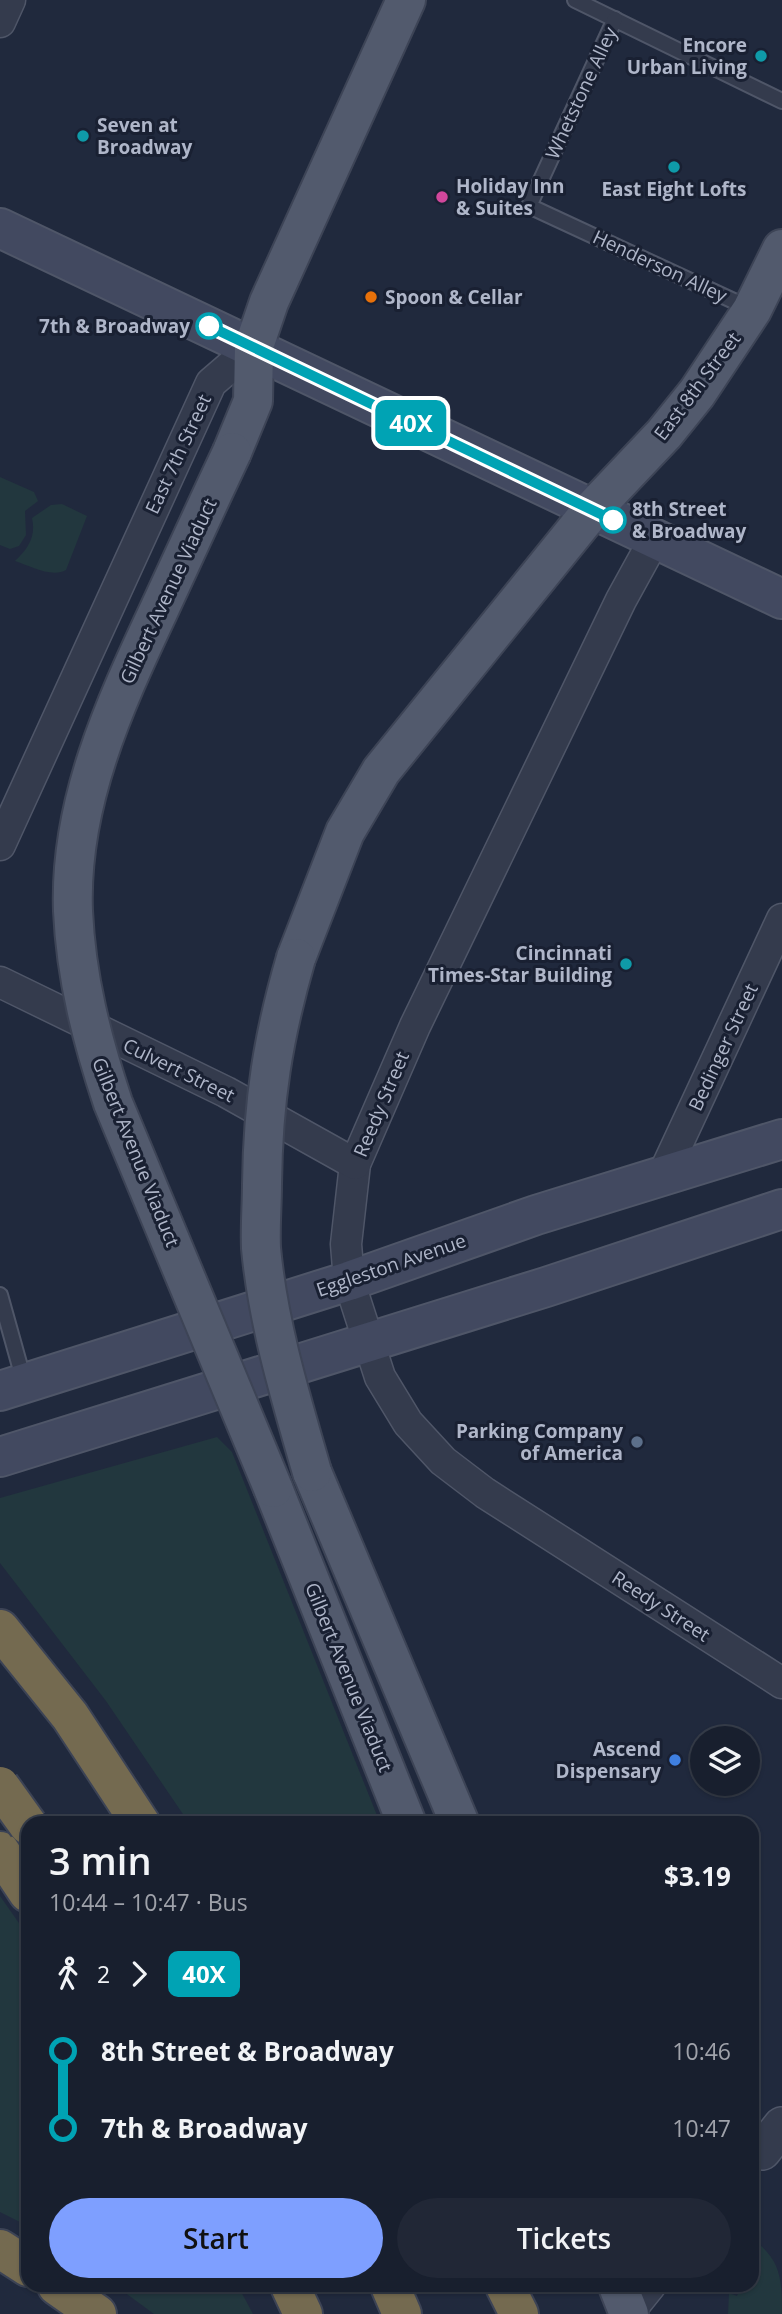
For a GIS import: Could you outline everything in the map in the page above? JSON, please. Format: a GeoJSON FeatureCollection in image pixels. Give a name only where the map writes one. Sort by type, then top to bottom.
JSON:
{"type":"FeatureCollection","features":[{"type":"Feature","properties":{"kind":"highway"},"geometry":{"type":"LineString","coordinates":[[0,1629],[70,1716],[136,1816]]}},
{"type":"Feature","properties":{"kind":"highway"},"geometry":{"type":"LineString","coordinates":[[0,1786],[22,1816]]}},
{"type":"Feature","properties":{"kind":"highway"},"geometry":{"type":"LineString","coordinates":[[0,1798],[34,1816]]}},
{"type":"Feature","properties":{"kind":"highway"},"geometry":{"type":"LineString","coordinates":[[0,1851],[21,1882]]}},
{"type":"Feature","properties":{"kind":"highway"},"geometry":{"type":"LineString","coordinates":[[0,2249],[21,2262]]}},
{"type":"Feature","properties":{"kind":"highway"},"geometry":{"type":"LineString","coordinates":[[66,2292],[97,2314]]}},
{"type":"Feature","properties":{"kind":"highway"},"geometry":{"type":"LineString","coordinates":[[293,2292],[303,2314]]}},
{"type":"Feature","properties":{"kind":"highway"},"geometry":{"type":"LineString","coordinates":[[393,2292],[402,2314]]}},
{"type":"Feature","properties":{"kind":"highway"},"geometry":{"type":"LineString","coordinates":[[508,2292],[519,2314]]}},
{"type":"Feature","properties":{"kind":"main road"},"geometry":{"type":"LineString","coordinates":[[254,346],[269,302],[406,0]]}},
{"type":"Feature","properties":{"kind":"main road"},"geometry":{"type":"LineString","coordinates":[[0,228],[254,346],[654,540],[782,599]]}},
{"type":"Feature","properties":{"kind":"main road","name":"East 8th Street"},"geometry":{"type":"LineString","coordinates":[[592,510],[688,404],[727,351],[752,310],[782,249]]}},
{"type":"Feature","properties":{"kind":"main road","name":"Gilbert Avenue Viaduct"},"geometry":{"type":"LineString","coordinates":[[254,346],[253,401],[118,698],[85,799],[77,846],[73,908],[78,967],[92,1038],[113,1103],[273,1488],[404,1816]]}},
{"type":"Feature","properties":{"kind":"main road"},"geometry":{"type":"LineString","coordinates":[[457,1816],[312,1472],[275,1335],[261,1247],[263,1115],[267,1075],[280,1013],[296,958],[345,832],[382,771],[592,510]]}},
{"type":"Feature","properties":{"kind":"main road","name":"Eggleston Avenue"},"geometry":{"type":"LineString","coordinates":[[12,1387],[349,1281],[536,1215],[782,1139]]}},
{"type":"Feature","properties":{"kind":"main road"},"geometry":{"type":"LineString","coordinates":[[0,1457],[782,1209]]}},
{"type":"Feature","properties":{"kind":"street"},"geometry":{"type":"LineString","coordinates":[[0,22],[10,0]]}},
{"type":"Feature","properties":{"kind":"street","name":"East 7th Street"},"geometry":{"type":"LineString","coordinates":[[0,845],[211,383],[254,346]]}},
{"type":"Feature","properties":{"kind":"street","name":"Reedy Street"},"geometry":{"type":"LineString","coordinates":[[654,540],[621,600],[415,1026],[355,1164],[346,1244],[349,1281],[380,1377],[408,1423],[443,1461],[485,1493],[782,1683]]}},
{"type":"Feature","properties":{"kind":"street","name":"Bedinger Street"},"geometry":{"type":"LineString","coordinates":[[663,1175],[782,919]]}},
{"type":"Feature","properties":{"kind":"street","name":"Culvert Street"},"geometry":{"type":"LineString","coordinates":[[0,982],[226,1092],[355,1164]]}},
{"type":"Feature","properties":{"kind":"lane"},"geometry":{"type":"LineString","coordinates":[[575,0],[782,101]]}},
{"type":"Feature","properties":{"kind":"lane","name":"Whetstone Alley"},"geometry":{"type":"LineString","coordinates":[[529,205],[615,19]]}},
{"type":"Feature","properties":{"kind":"lane","name":"Henderson Alley"},"geometry":{"type":"LineString","coordinates":[[529,205],[752,310]]}},
{"type":"Feature","properties":{"kind":"lane"},"geometry":{"type":"LineString","coordinates":[[0,1295],[12,1387]]}},
{"type":"Feature","properties":{"kind":"shaded area"},"geometry":{"type":"Polygon","coordinates":[[[0,477],[34,492],[38,501],[25,511],[26,535],[19,546],[10,549],[0,545],[0,477]]]}},
{"type":"Feature","properties":{"kind":"shaded area"},"geometry":{"type":"Polygon","coordinates":[[[62,504],[87,516],[66,570],[48,572],[15,561],[30,541],[32,518],[51,505],[62,504]]]}},
{"type":"Feature","properties":{"kind":"shaded area"},"geometry":{"type":"Polygon","coordinates":[[[217,1437],[232,1452],[377,1816],[184,1816],[106,1701],[0,1563],[0,1498],[217,1437]]]}},
{"type":"Feature","properties":{"kind":"shaded area"},"geometry":{"type":"Polygon","coordinates":[[[0,1896],[21,1926],[21,2222],[0,2212],[0,1896]]]}},
{"type":"Feature","properties":{"kind":"shaded area"},"geometry":{"type":"Polygon","coordinates":[[[759,2246],[767,2252],[777,2268],[782,2294],[782,2314],[728,2314],[729,2293],[737,2296],[739,2292],[759,2292],[759,2246]]]}},
{"type":"Feature","properties":{"kind":"shaded area"},"geometry":{"type":"Polygon","coordinates":[[[124,2292],[241,2292],[253,2314],[154,2314],[124,2292]]]}},
{"type":"Feature","properties":{"kind":"bus line","name":"40X"},"geometry":{"type":"LineString","coordinates":[[209,326],[613,520]]}},
{"type":"Feature","properties":{"kind":"place","name":"Encore Urban Living"},"geometry":{"type":"Point","coordinates":[761,56]}},
{"type":"Feature","properties":{"kind":"place","name":"Seven at Broadway"},"geometry":{"type":"Point","coordinates":[83,136]}},
{"type":"Feature","properties":{"kind":"place","name":"East Eight Lofts"},"geometry":{"type":"Point","coordinates":[674,167]}},
{"type":"Feature","properties":{"kind":"place","name":"Holiday Inn & Suites"},"geometry":{"type":"Point","coordinates":[442,197]}},
{"type":"Feature","properties":{"kind":"place","name":"Spoon & Cellar"},"geometry":{"type":"Point","coordinates":[371,297]}},
{"type":"Feature","properties":{"kind":"place","name":"7th & Broadway"},"geometry":{"type":"Point","coordinates":[209,326]}},
{"type":"Feature","properties":{"kind":"place","name":"8th Street & Broadway"},"geometry":{"type":"Point","coordinates":[613,520]}},
{"type":"Feature","properties":{"kind":"place","name":"Cincinnati Times-Star Building"},"geometry":{"type":"Point","coordinates":[626,964]}},
{"type":"Feature","properties":{"kind":"place","name":"Parking Company of America"},"geometry":{"type":"Point","coordinates":[637,1442]}},
{"type":"Feature","properties":{"kind":"place","name":"Ascend Dispensary"},"geometry":{"type":"Point","coordinates":[675,1760]}}]}
